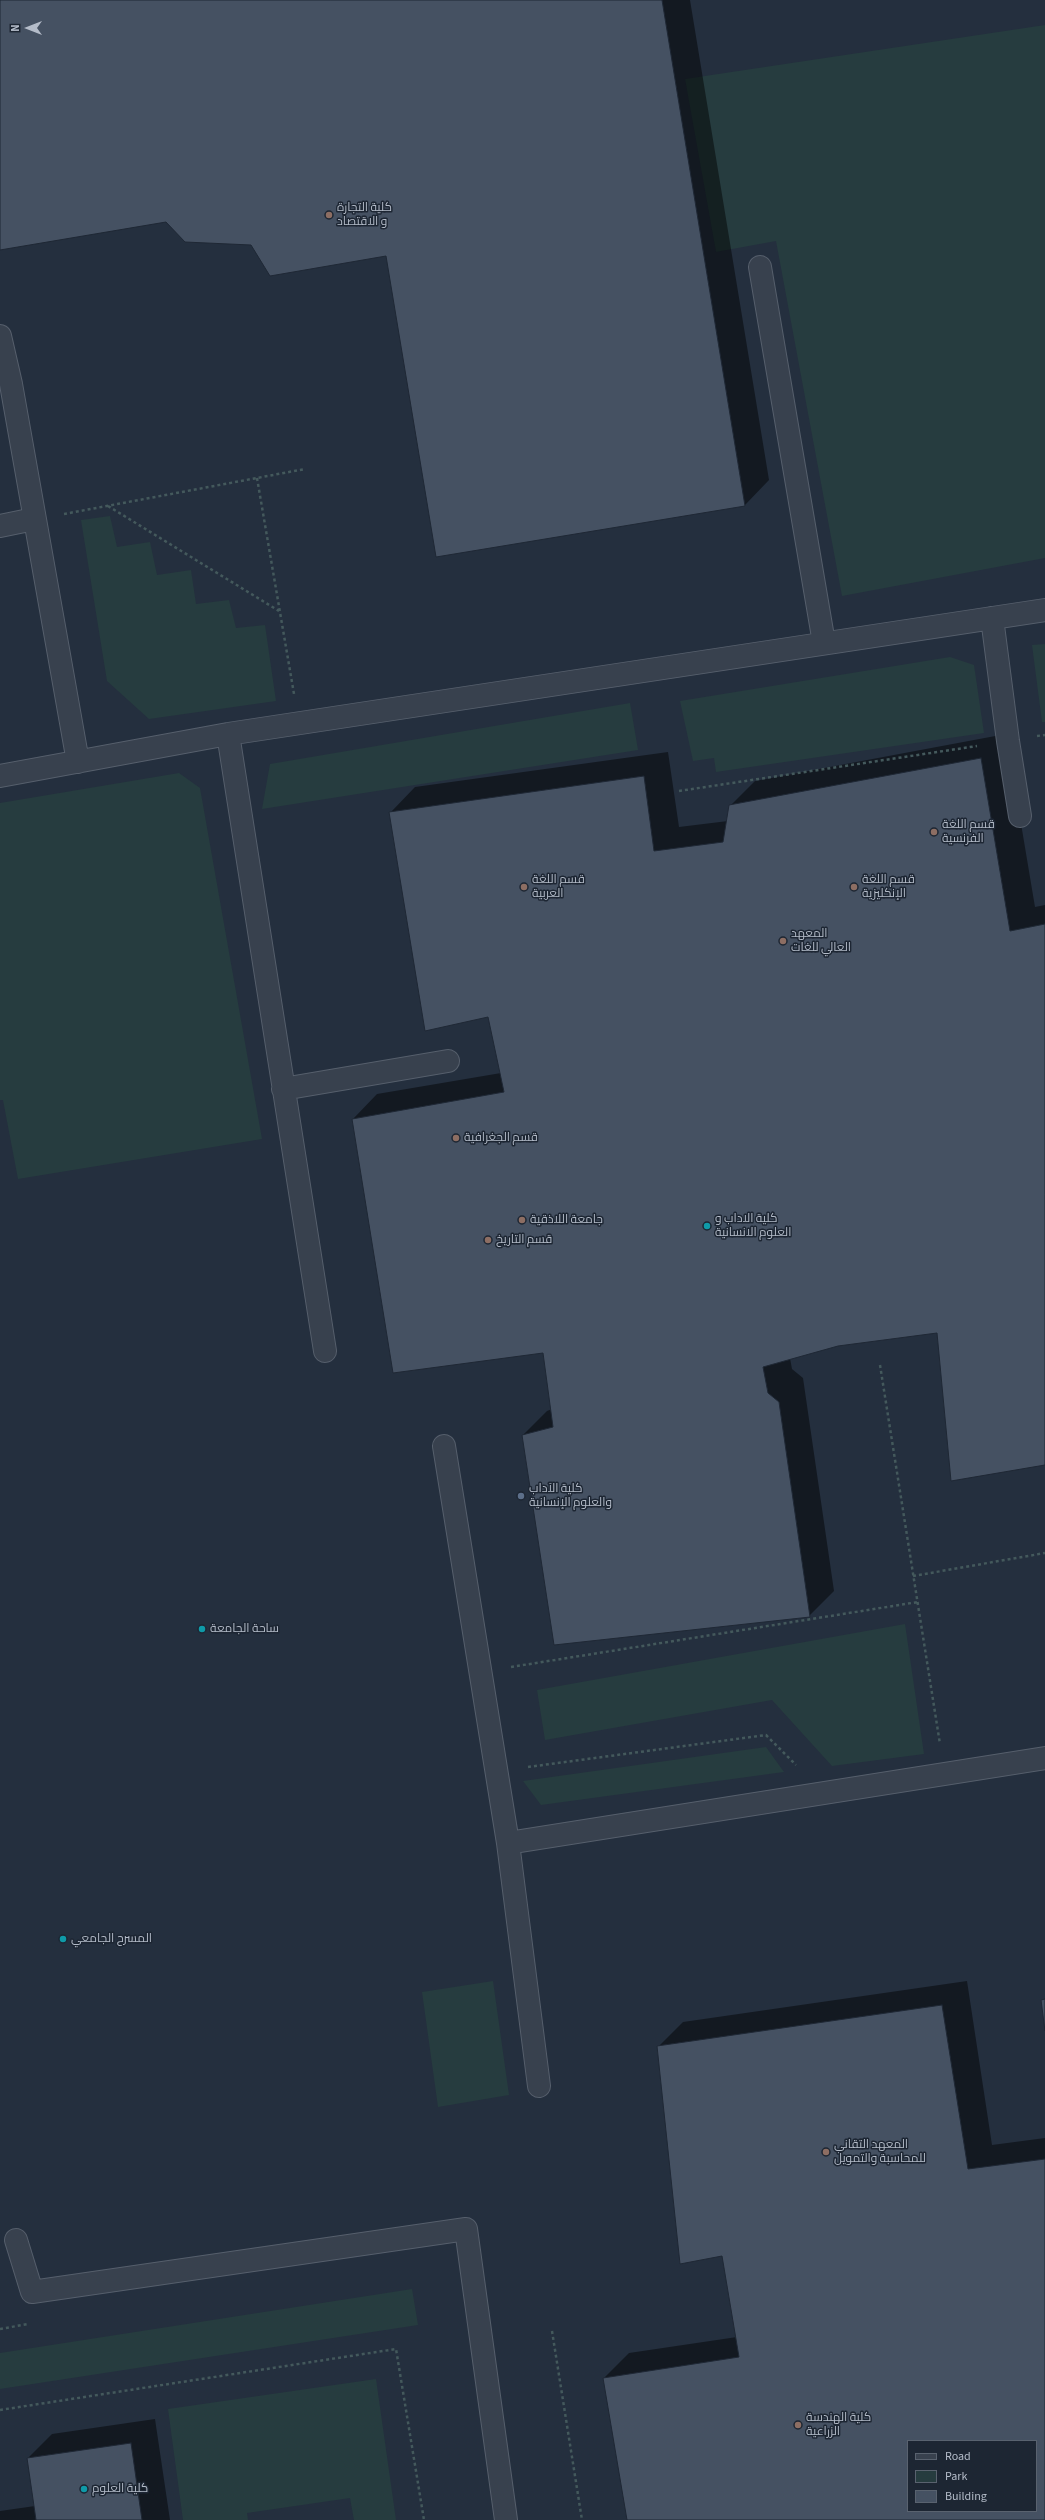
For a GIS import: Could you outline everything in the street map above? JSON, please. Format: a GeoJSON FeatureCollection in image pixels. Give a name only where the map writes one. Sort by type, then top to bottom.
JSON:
{"type":"FeatureCollection","features":[{"type":"Feature","properties":{"kind":"lane"},"geometry":{"type":"LineString","coordinates":[[760,267],[824,644]]}},
{"type":"Feature","properties":{"kind":"lane"},"geometry":{"type":"LineString","coordinates":[[0,336],[78,762]]}},
{"type":"Feature","properties":{"kind":"lane"},"geometry":{"type":"LineString","coordinates":[[0,526],[34,519]]}},
{"type":"Feature","properties":{"kind":"lane"},"geometry":{"type":"LineString","coordinates":[[0,776],[228,734],[1045,610]]}},
{"type":"Feature","properties":{"kind":"lane"},"geometry":{"type":"LineString","coordinates":[[992,618],[1008,741],[1020,816]]}},
{"type":"Feature","properties":{"kind":"lane"},"geometry":{"type":"LineString","coordinates":[[228,734],[325,1352]]}},
{"type":"Feature","properties":{"kind":"lane"},"geometry":{"type":"LineString","coordinates":[[283,1089],[448,1061]]}},
{"type":"Feature","properties":{"kind":"lane"},"geometry":{"type":"LineString","coordinates":[[444,1446],[508,1843],[539,2086]]}},
{"type":"Feature","properties":{"kind":"lane"},"geometry":{"type":"LineString","coordinates":[[508,1843],[1045,1758]]}},
{"type":"Feature","properties":{"kind":"lane"},"geometry":{"type":"LineString","coordinates":[[16,2240],[32,2292],[466,2229],[506,2520]]}},
{"type":"Feature","properties":{"kind":"path"},"geometry":{"type":"LineString","coordinates":[[34,519],[306,469]]}},
{"type":"Feature","properties":{"kind":"path"},"geometry":{"type":"LineString","coordinates":[[257,478],[299,724]]}},
{"type":"Feature","properties":{"kind":"path"},"geometry":{"type":"LineString","coordinates":[[107,506],[280,611]]}},
{"type":"Feature","properties":{"kind":"path"},"geometry":{"type":"LineString","coordinates":[[679,791],[1045,735]]}},
{"type":"Feature","properties":{"kind":"path"},"geometry":{"type":"LineString","coordinates":[[880,1365],[945,1774]]}},
{"type":"Feature","properties":{"kind":"path"},"geometry":{"type":"LineString","coordinates":[[913,1576],[1045,1553]]}},
{"type":"Feature","properties":{"kind":"path"},"geometry":{"type":"LineString","coordinates":[[481,1672],[918,1602]]}},
{"type":"Feature","properties":{"kind":"path"},"geometry":{"type":"LineString","coordinates":[[496,1772],[766,1735],[825,1793]]}},
{"type":"Feature","properties":{"kind":"path"},"geometry":{"type":"LineString","coordinates":[[552,2331],[582,2520]]}},
{"type":"Feature","properties":{"kind":"path"},"geometry":{"type":"LineString","coordinates":[[0,2410],[396,2349],[424,2520]]}},
{"type":"Feature","properties":{"kind":"green space"},"geometry":{"type":"Polygon","coordinates":[[[1045,25],[1045,558],[842,596],[776,241],[716,252],[685,79],[1045,25]]]}},
{"type":"Feature","properties":{"kind":"green space"},"geometry":{"type":"Polygon","coordinates":[[[110,516],[117,547],[150,542],[157,575],[191,570],[196,604],[229,600],[236,628],[265,625],[276,701],[149,719],[107,681],[81,520],[110,516]]]}},
{"type":"Feature","properties":{"kind":"green space"},"geometry":{"type":"Polygon","coordinates":[[[1045,644],[1045,722],[1042,722],[1032,645],[1045,644]]]}},
{"type":"Feature","properties":{"kind":"green space"},"geometry":{"type":"Polygon","coordinates":[[[950,657],[974,665],[984,733],[716,772],[714,758],[693,761],[680,701],[950,657]]]}},
{"type":"Feature","properties":{"kind":"green space"},"geometry":{"type":"Polygon","coordinates":[[[630,703],[638,750],[262,809],[270,764],[630,703]]]}},
{"type":"Feature","properties":{"kind":"green space"},"geometry":{"type":"Polygon","coordinates":[[[179,773],[200,788],[262,1139],[18,1179],[3,1100],[0,1100],[0,803],[179,773]]]}},
{"type":"Feature","properties":{"kind":"green space"},"geometry":{"type":"Polygon","coordinates":[[[905,1624],[924,1754],[832,1766],[772,1700],[545,1740],[537,1690],[905,1624]]]}},
{"type":"Feature","properties":{"kind":"green space"},"geometry":{"type":"Polygon","coordinates":[[[766,1747],[784,1772],[541,1805],[523,1781],[766,1747]]]}},
{"type":"Feature","properties":{"kind":"green space"},"geometry":{"type":"Polygon","coordinates":[[[493,1981],[509,2095],[438,2107],[422,1992],[493,1981]]]}},
{"type":"Feature","properties":{"kind":"green space"},"geometry":{"type":"Polygon","coordinates":[[[412,2289],[418,2325],[0,2389],[0,2353],[412,2289]]]}},
{"type":"Feature","properties":{"kind":"green space"},"geometry":{"type":"Polygon","coordinates":[[[376,2379],[396,2520],[354,2520],[350,2498],[247,2513],[248,2520],[183,2520],[168,2409],[376,2379]]]}},
{"type":"Feature","properties":{"kind":"building"},"geometry":{"type":"Polygon","coordinates":[[[0,0],[662,0],[745,506],[436,557],[386,256],[270,276],[251,245],[185,242],[166,222],[0,250],[0,0]]]}},
{"type":"Feature","properties":{"kind":"building","name":"كلية الاداب و العلوم الانسانية"},"geometry":{"type":"Polygon","coordinates":[[[981,758],[1010,931],[1045,924],[1045,1465],[951,1481],[937,1333],[838,1346],[763,1367],[768,1393],[779,1402],[810,1617],[554,1645],[522,1435],[553,1427],[543,1353],[393,1373],[352,1119],[504,1092],[488,1017],[425,1031],[389,812],[644,776],[654,851],[723,842],[729,805],[981,758]]]}},
{"type":"Feature","properties":{"kind":"building"},"geometry":{"type":"Polygon","coordinates":[[[1045,1999],[1045,2031],[1041,2000],[1045,1999]]]}},
{"type":"Feature","properties":{"kind":"building"},"geometry":{"type":"Polygon","coordinates":[[[942,2005],[968,2169],[1045,2159],[1045,2520],[627,2520],[603,2378],[739,2357],[722,2256],[680,2264],[657,2046],[942,2005]]]}},
{"type":"Feature","properties":{"kind":"building","name":"كلية العلوم"},"geometry":{"type":"Polygon","coordinates":[[[131,2443],[142,2520],[36,2520],[27,2458],[131,2443]]]}},
{"type":"Feature","properties":{"kind":"place","name":"كلية التجارة و الاقتصاد"},"geometry":{"type":"Point","coordinates":[329,215]}},
{"type":"Feature","properties":{"kind":"place","name":"قسم اللغة الفرنسية"},"geometry":{"type":"Point","coordinates":[934,832]}},
{"type":"Feature","properties":{"kind":"place","name":"قسم اللغة العربية"},"geometry":{"type":"Point","coordinates":[524,887]}},
{"type":"Feature","properties":{"kind":"place","name":"قسم اللغة الإنكليزية"},"geometry":{"type":"Point","coordinates":[854,887]}},
{"type":"Feature","properties":{"kind":"place","name":"المعهد العالي للغات"},"geometry":{"type":"Point","coordinates":[783,941]}},
{"type":"Feature","properties":{"kind":"place","name":"قسم الجغرافية"},"geometry":{"type":"Point","coordinates":[456,1138]}},
{"type":"Feature","properties":{"kind":"place","name":"جامعة اللاذقية"},"geometry":{"type":"Point","coordinates":[522,1220]}},
{"type":"Feature","properties":{"kind":"place","name":"كلية الاداب و العلوم الانسانية"},"geometry":{"type":"Point","coordinates":[707,1226]}},
{"type":"Feature","properties":{"kind":"place","name":"قسم التاريخ"},"geometry":{"type":"Point","coordinates":[488,1240]}},
{"type":"Feature","properties":{"kind":"place","name":"كلية الآداب والعلوم الإنسانية"},"geometry":{"type":"Point","coordinates":[521,1496]}},
{"type":"Feature","properties":{"kind":"place","name":"ساحة الجامعة"},"geometry":{"type":"Point","coordinates":[202,1629]}},
{"type":"Feature","properties":{"kind":"place","name":"المسرح الجامعي"},"geometry":{"type":"Point","coordinates":[63,1939]}},
{"type":"Feature","properties":{"kind":"place","name":"المعهد التقاني للمحاسبة والتمويل"},"geometry":{"type":"Point","coordinates":[826,2152]}},
{"type":"Feature","properties":{"kind":"place","name":"كلية الهندسة الزراعية"},"geometry":{"type":"Point","coordinates":[798,2425]}},
{"type":"Feature","properties":{"kind":"place","name":"كلية العلوم"},"geometry":{"type":"Point","coordinates":[84,2489]}}]}
